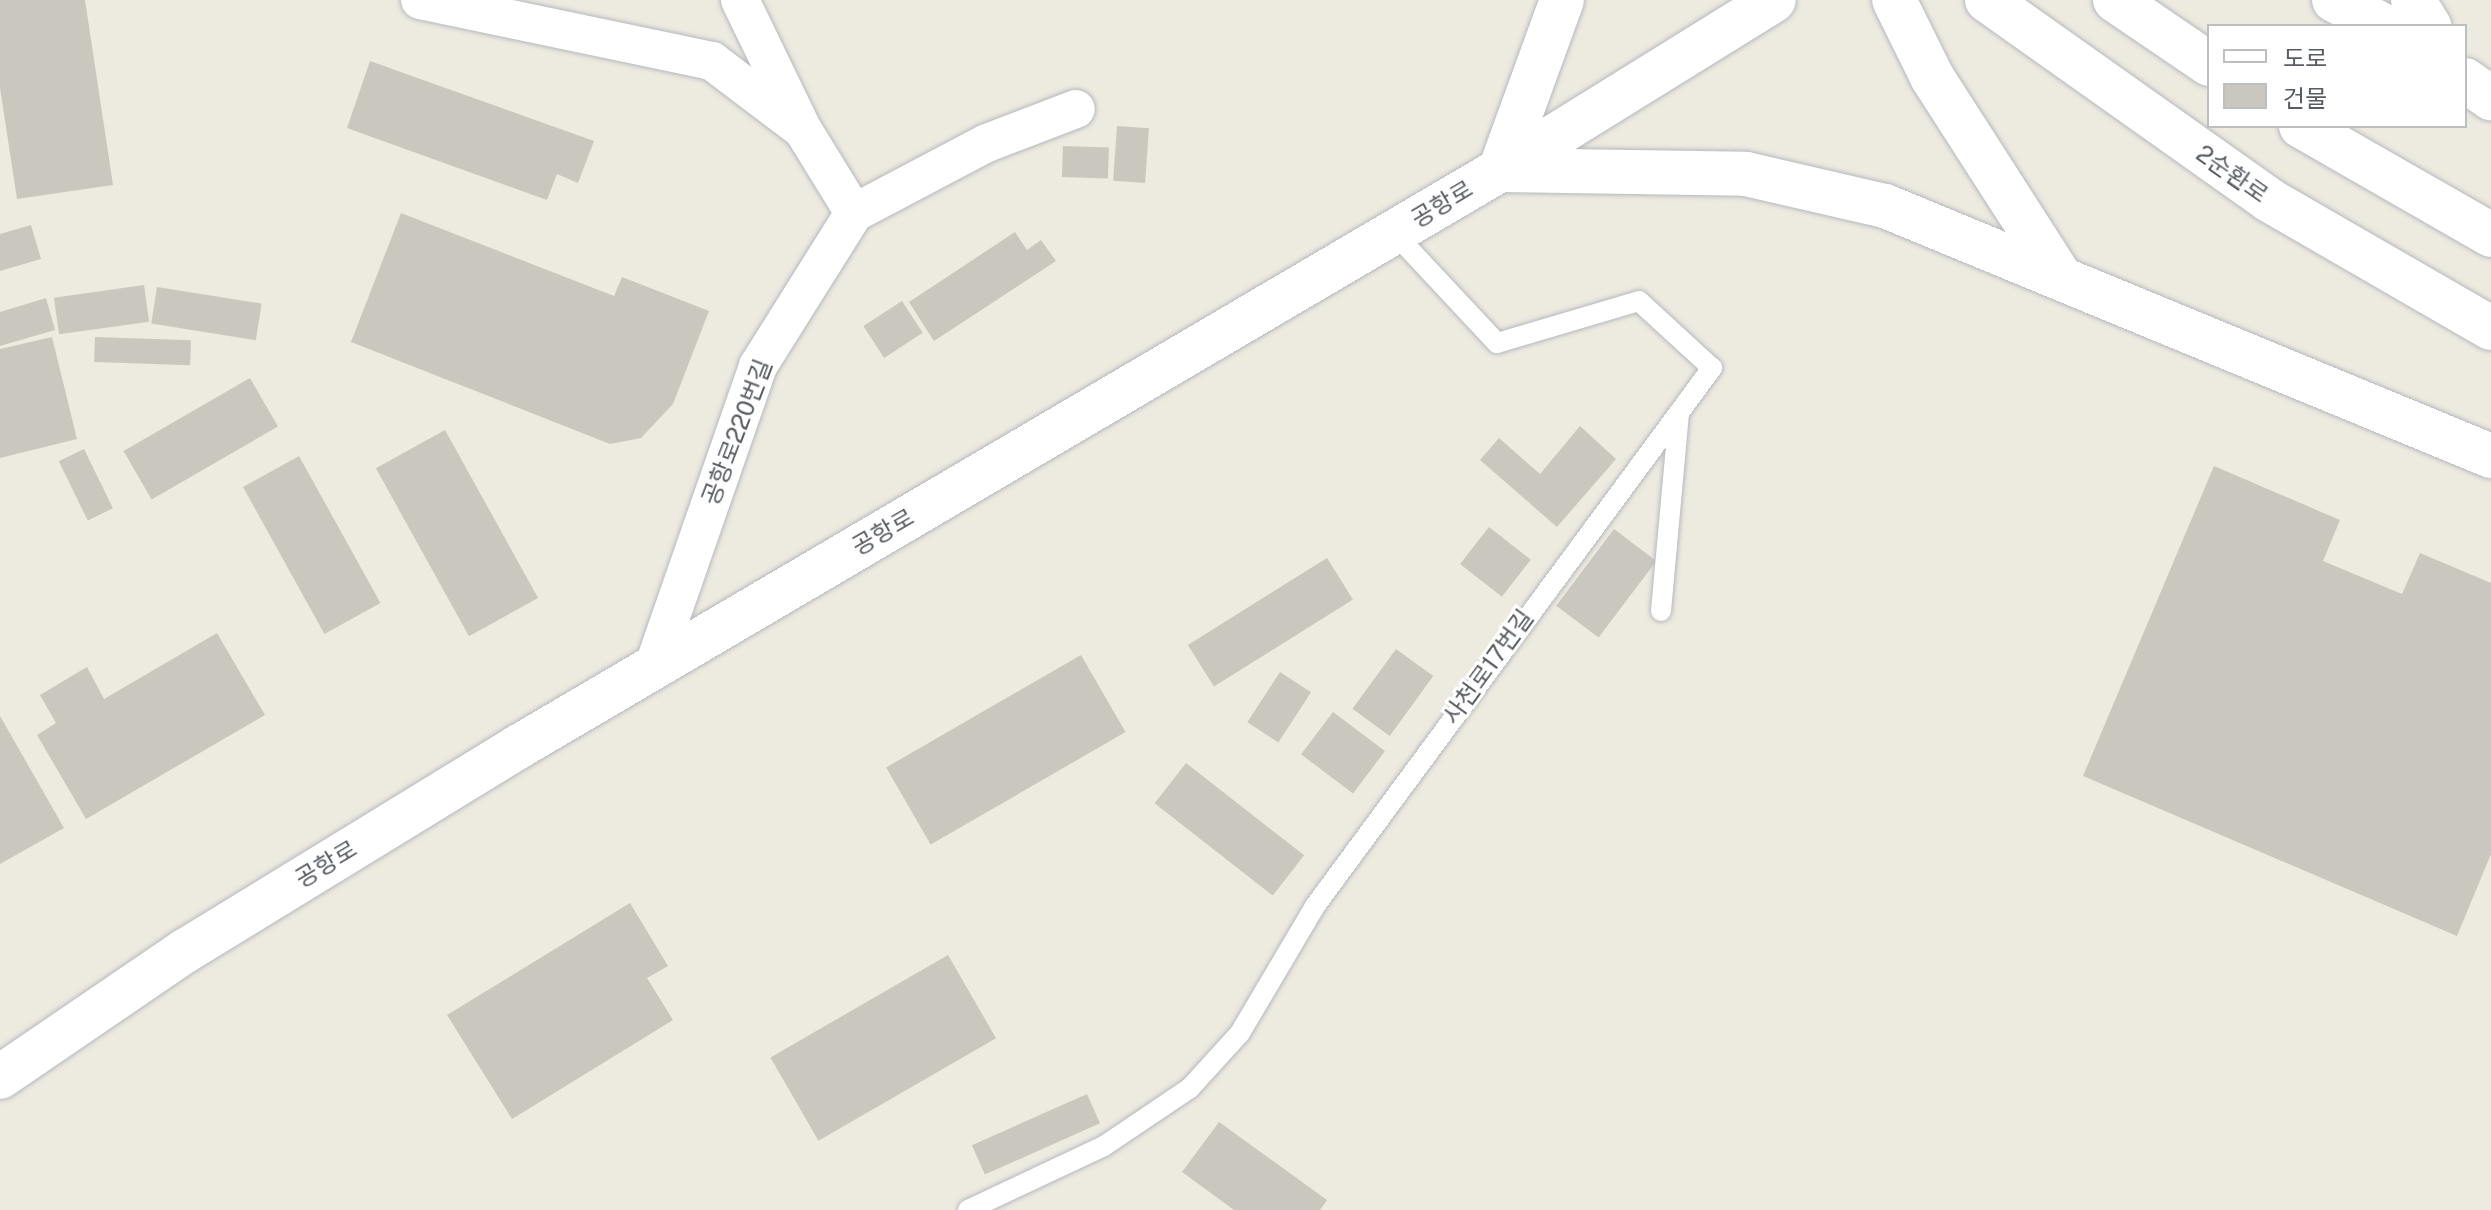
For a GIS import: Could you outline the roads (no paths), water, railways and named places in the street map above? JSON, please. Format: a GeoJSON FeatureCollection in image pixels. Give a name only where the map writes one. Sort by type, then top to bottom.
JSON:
{"type":"FeatureCollection","features":[{"type":"Feature","properties":{"kind":"street"},"geometry":{"type":"LineString","coordinates":[[420,0],[712,61],[803,130]]}},
{"type":"Feature","properties":{"kind":"street"},"geometry":{"type":"LineString","coordinates":[[740,0],[803,130],[854,213],[987,143],[1076,109]]}},
{"type":"Feature","properties":{"kind":"street"},"geometry":{"type":"LineString","coordinates":[[1562,0],[1500,170],[1746,174],[1885,206],[2491,456]]}},
{"type":"Feature","properties":{"kind":"street","name":"공항로"},"geometry":{"type":"LineString","coordinates":[[0,1077],[185,951],[653,668],[1500,170],[1774,0]]}},
{"type":"Feature","properties":{"kind":"street"},"geometry":{"type":"LineString","coordinates":[[1894,0],[1932,77],[2061,278]]}},
{"type":"Feature","properties":{"kind":"street","name":"2순환로"},"geometry":{"type":"LineString","coordinates":[[1987,0],[2269,200],[2491,328]]}},
{"type":"Feature","properties":{"kind":"street"},"geometry":{"type":"LineString","coordinates":[[2115,0],[2207,63]]}},
{"type":"Feature","properties":{"kind":"street"},"geometry":{"type":"LineString","coordinates":[[2334,0],[2380,24]]}},
{"type":"Feature","properties":{"kind":"street"},"geometry":{"type":"LineString","coordinates":[[2413,0],[2428,24]]}},
{"type":"Feature","properties":{"kind":"street"},"geometry":{"type":"LineString","coordinates":[[2467,81],[2491,98]]}},
{"type":"Feature","properties":{"kind":"street"},"geometry":{"type":"LineString","coordinates":[[2304,128],[2491,235]]}},
{"type":"Feature","properties":{"kind":"street","name":"공항로220번길"},"geometry":{"type":"LineString","coordinates":[[653,668],[758,366],[854,213]]}},
{"type":"Feature","properties":{"kind":"lane","name":"사천로17번길"},"geometry":{"type":"LineString","coordinates":[[968,1210],[1104,1146],[1190,1088],[1240,1033],[1315,906],[1712,368],[1639,301],[1497,343],[1394,233]]}},
{"type":"Feature","properties":{"kind":"lane"},"geometry":{"type":"LineString","coordinates":[[1661,611],[1679,413]]}}]}
